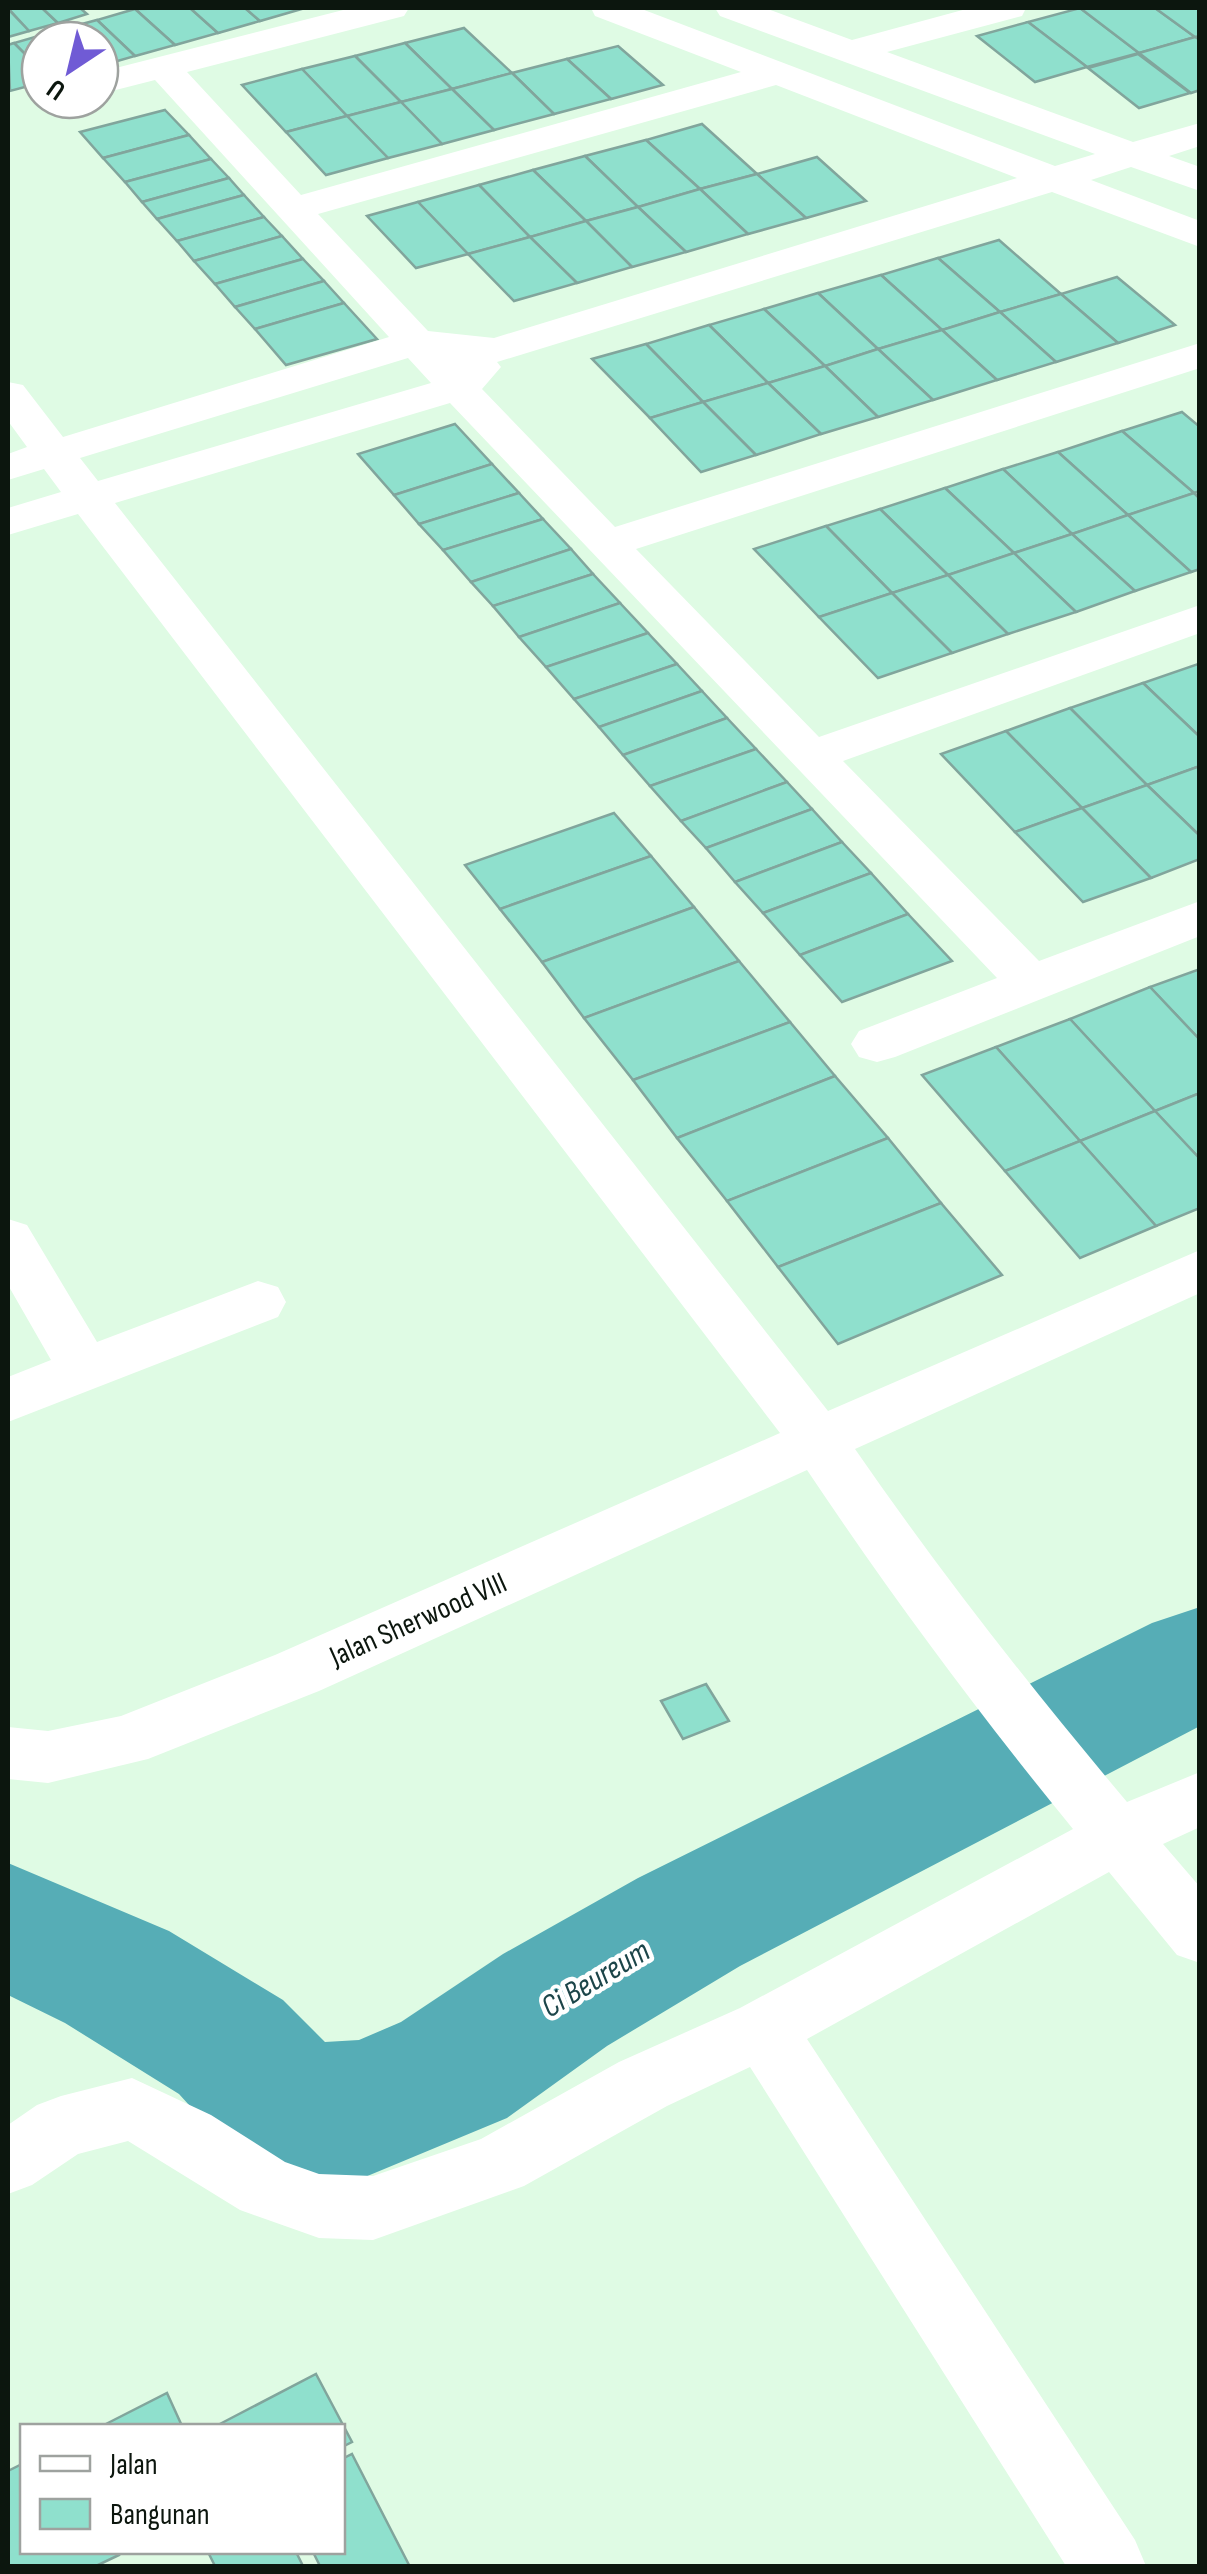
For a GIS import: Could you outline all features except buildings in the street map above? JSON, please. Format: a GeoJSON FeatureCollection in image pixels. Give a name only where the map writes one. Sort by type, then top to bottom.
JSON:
{"type":"FeatureCollection","features":[{"type":"Feature","properties":{"kind":"street"},"geometry":{"type":"LineString","coordinates":[[120,78],[391,8]]}},
{"type":"Feature","properties":{"kind":"street"},"geometry":{"type":"LineString","coordinates":[[608,8],[1200,235]]}},
{"type":"Feature","properties":{"kind":"street"},"geometry":{"type":"LineString","coordinates":[[734,8],[1200,180]]}},
{"type":"Feature","properties":{"kind":"street"},"geometry":{"type":"LineString","coordinates":[[851,51],[1008,8]]}},
{"type":"Feature","properties":{"kind":"street"},"geometry":{"type":"LineString","coordinates":[[162,66],[607,544],[1033,985]]}},
{"type":"Feature","properties":{"kind":"street"},"geometry":{"type":"LineString","coordinates":[[292,210],[778,74]]}},
{"type":"Feature","properties":{"kind":"street"},"geometry":{"type":"LineString","coordinates":[[8,467],[416,342],[496,350],[1200,134]]}},
{"type":"Feature","properties":{"kind":"street"},"geometry":{"type":"LineString","coordinates":[[8,522],[374,410],[460,388],[496,350]]}},
{"type":"Feature","properties":{"kind":"street"},"geometry":{"type":"LineString","coordinates":[[607,544],[1200,356]]}},
{"type":"Feature","properties":{"kind":"street"},"geometry":{"type":"LineString","coordinates":[[8,394],[816,1438],[895,1554],[1016,1716],[1200,1935]]}},
{"type":"Feature","properties":{"kind":"street"},"geometry":{"type":"LineString","coordinates":[[812,756],[1200,618]]}},
{"type":"Feature","properties":{"kind":"street"},"geometry":{"type":"LineString","coordinates":[[877,1044],[1200,918]]}},
{"type":"Feature","properties":{"kind":"street"},"geometry":{"type":"LineString","coordinates":[[8,1239],[85,1370]]}},
{"type":"Feature","properties":{"kind":"street","name":"Jalan Sherwood VIII"},"geometry":{"type":"LineString","coordinates":[[8,1753],[48,1757],[126,1741],[297,1673],[816,1438],[1200,1270]]}},
{"type":"Feature","properties":{"kind":"street"},"geometry":{"type":"LineString","coordinates":[[8,1400],[258,1302]]}},
{"type":"Feature","properties":{"kind":"street"},"geometry":{"type":"LineString","coordinates":[[8,2164],[60,2127],[132,2109],[187,2136],[264,2187],[319,2206],[374,2208],[500,2164],[643,2084],[762,2029],[1098,1812],[1200,1798]]}},
{"type":"Feature","properties":{"kind":"street"},"geometry":{"type":"LineString","coordinates":[[762,2029],[1109,2566]]}},
{"type":"Feature","properties":{"kind":"waterway","name":"Ci Beureum"},"geometry":{"type":"LineString","coordinates":[[8,1926],[117,1977],[231,2047],[294,2113],[365,2108],[454,2070],[555,2000],[689,1922],[1200,1662]]}}]}
